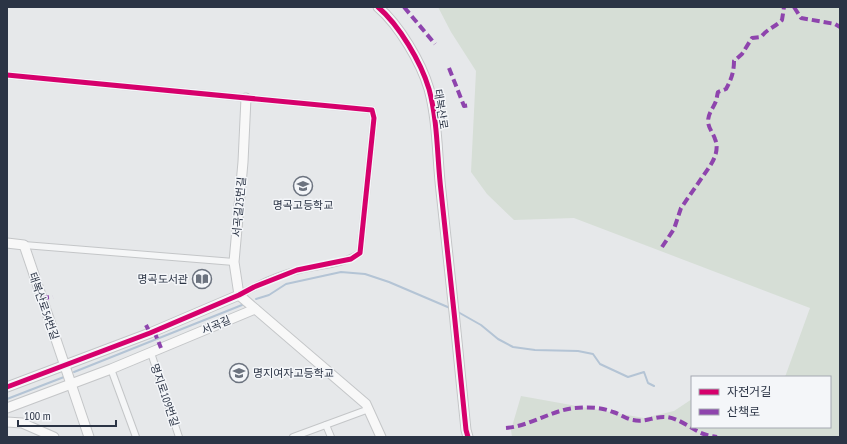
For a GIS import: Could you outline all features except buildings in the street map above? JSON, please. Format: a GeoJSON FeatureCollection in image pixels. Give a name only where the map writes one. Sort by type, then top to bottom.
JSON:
{"type":"FeatureCollection","features":[{"type":"Feature","properties":{"kind":"street","name":"태복산로"},"geometry":{"type":"LineString","coordinates":[[378,7],[387,15],[413,52],[429,88],[434,119],[467,433]]}},
{"type":"Feature","properties":{"kind":"street"},"geometry":{"type":"LineString","coordinates":[[7,75],[372,110],[374,118],[360,253],[351,259],[297,270],[254,287],[239,295],[150,333],[7,387]]}},
{"type":"Feature","properties":{"kind":"street","name":"서곡길25번길"},"geometry":{"type":"LineString","coordinates":[[239,295],[234,262],[243,162],[246,98]]}},
{"type":"Feature","properties":{"kind":"street"},"geometry":{"type":"LineString","coordinates":[[7,243],[234,262]]}},
{"type":"Feature","properties":{"kind":"street","name":"태복산로54번길"},"geometry":{"type":"LineString","coordinates":[[24,245],[89,437]]}},
{"type":"Feature","properties":{"kind":"street"},"geometry":{"type":"LineString","coordinates":[[239,295],[366,404],[381,437]]}},
{"type":"Feature","properties":{"kind":"street","name":"서곡길"},"geometry":{"type":"LineString","coordinates":[[7,408],[151,353],[255,309]]}},
{"type":"Feature","properties":{"kind":"street","name":"명지로109번길"},"geometry":{"type":"LineString","coordinates":[[151,353],[179,437]]}},
{"type":"Feature","properties":{"kind":"street"},"geometry":{"type":"LineString","coordinates":[[111,368],[136,437]]}},
{"type":"Feature","properties":{"kind":"street"},"geometry":{"type":"LineString","coordinates":[[293,437],[369,409]]}},
{"type":"Feature","properties":{"kind":"street"},"geometry":{"type":"LineString","coordinates":[[7,422],[22,423],[54,437]]}},
{"type":"Feature","properties":{"kind":"street"},"geometry":{"type":"LineString","coordinates":[[326,426],[331,437]]}},
{"type":"Feature","properties":{"kind":"shaded area"},"geometry":{"type":"Polygon","coordinates":[[[438,7],[840,7],[840,437],[512,437],[511,430],[521,396],[644,418],[674,411],[691,400],[691,428],[831,428],[831,376],[785,376],[810,308],[574,218],[514,220],[487,194],[471,172],[476,71],[451,32],[438,7]]]}},
{"type":"Feature","properties":{"kind":"waterway"},"geometry":{"type":"LineString","coordinates":[[256,299],[269,295],[286,284],[341,272],[365,274],[389,282],[450,308]]}},
{"type":"Feature","properties":{"kind":"waterway"},"geometry":{"type":"LineString","coordinates":[[74,372],[242,305]]}},
{"type":"Feature","properties":{"kind":"waterway"},"geometry":{"type":"LineString","coordinates":[[458,312],[481,325],[498,339],[513,347],[535,350],[578,351],[593,354],[600,364],[628,377],[644,372],[648,383],[654,386]]}},
{"type":"Feature","properties":{"kind":"waterway"},"geometry":{"type":"LineString","coordinates":[[7,399],[64,377]]}},
{"type":"Feature","properties":{"kind":"marked path"},"geometry":{"type":"LineString","coordinates":[[404,7],[435,44]]}},
{"type":"Feature","properties":{"kind":"marked path"},"geometry":{"type":"LineString","coordinates":[[662,247],[674,229],[681,208],[715,157],[716,143],[708,122],[718,92],[726,89],[732,76],[734,61],[742,54],[752,38],[761,37],[782,20],[784,7]]}},
{"type":"Feature","properties":{"kind":"marked path"},"geometry":{"type":"LineString","coordinates":[[794,7],[801,18],[835,24],[840,27]]}},
{"type":"Feature","properties":{"kind":"marked path"},"geometry":{"type":"LineString","coordinates":[[449,68],[464,106],[470,105]]}},
{"type":"Feature","properties":{"kind":"marked path"},"geometry":{"type":"LineString","coordinates":[[41,298],[53,297]]}},
{"type":"Feature","properties":{"kind":"marked path"},"geometry":{"type":"LineString","coordinates":[[146,325],[150,333]]}},
{"type":"Feature","properties":{"kind":"marked path"},"geometry":{"type":"LineString","coordinates":[[154,331],[161,348]]}},
{"type":"Feature","properties":{"kind":"marked path"},"geometry":{"type":"LineString","coordinates":[[506,428],[515,427],[557,412],[574,408],[599,408],[609,410],[628,419],[637,421],[657,417],[666,417],[679,421],[691,428]]}},
{"type":"Feature","properties":{"kind":"marked path"},"geometry":{"type":"LineString","coordinates":[[692,428],[701,433],[717,437]]}},
{"type":"Feature","properties":{"kind":"cycle path"},"geometry":{"type":"LineString","coordinates":[[378,7],[394,24],[415,56],[421,67],[432,102],[436,127],[466,430],[468,437]]}},
{"type":"Feature","properties":{"kind":"cycle path"},"geometry":{"type":"LineString","coordinates":[[7,75],[372,110],[374,118],[360,253],[351,259],[297,270],[254,287],[239,295],[150,333],[7,387]]}},
{"type":"Feature","properties":{"kind":"place","name":"명곡고등학교"},"geometry":{"type":"Point","coordinates":[303,186]}},
{"type":"Feature","properties":{"kind":"place","name":"명곡도서관"},"geometry":{"type":"Point","coordinates":[202,279]}},
{"type":"Feature","properties":{"kind":"place","name":"명지여자고등학교"},"geometry":{"type":"Point","coordinates":[239,373]}}]}
